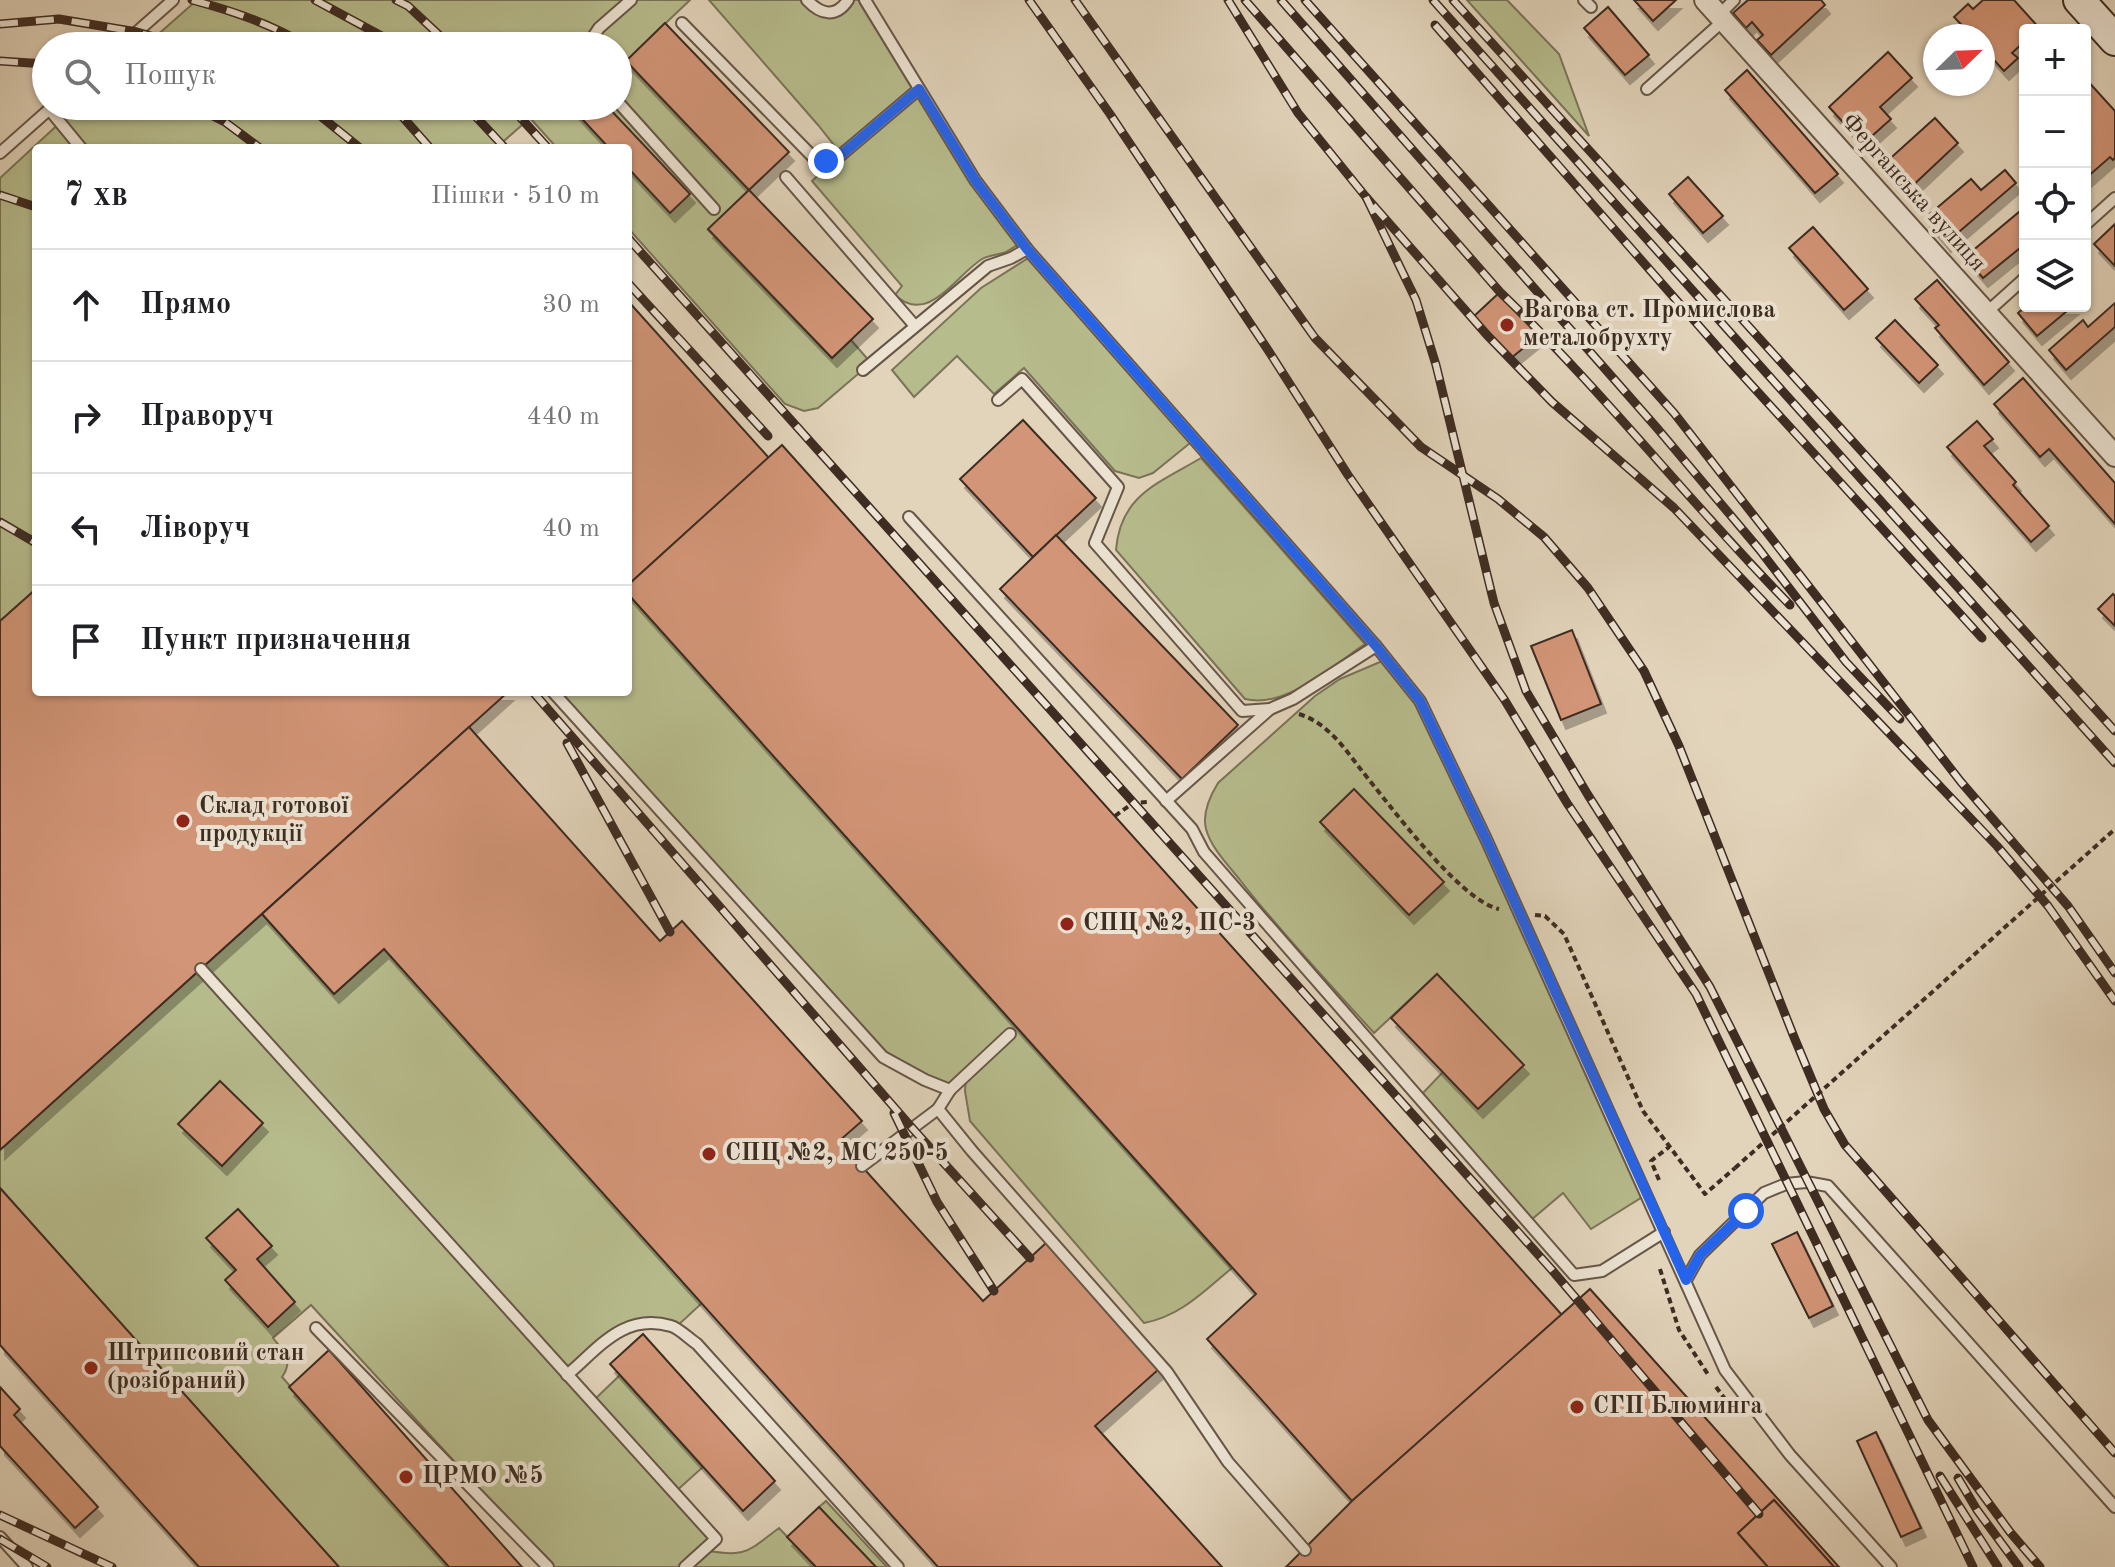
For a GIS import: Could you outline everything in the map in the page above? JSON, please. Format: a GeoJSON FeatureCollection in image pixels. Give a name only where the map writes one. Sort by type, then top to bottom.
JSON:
{"type":"FeatureCollection","features":[{"type":"Feature","properties":{"kind":"main road"},"geometry":{"type":"LineString","coordinates":[[2079,0],[2115,40]]}},
{"type":"Feature","properties":{"kind":"street","name":"Ферганська вулиця"},"geometry":{"type":"LineString","coordinates":[[1705,0],[2115,456]]}},
{"type":"Feature","properties":{"kind":"lane"},"geometry":{"type":"LineString","coordinates":[[137,32],[173,0]]}},
{"type":"Feature","properties":{"kind":"lane"},"geometry":{"type":"LineString","coordinates":[[596,32],[631,0]]}},
{"type":"Feature","properties":{"kind":"lane"},"geometry":{"type":"LineString","coordinates":[[807,0],[824,13],[839,10],[848,0]]}},
{"type":"Feature","properties":{"kind":"lane"},"geometry":{"type":"LineString","coordinates":[[865,0],[975,180],[1027,249],[1376,646],[1420,701],[1486,839],[1725,1370],[1790,1455],[1891,1567]]}},
{"type":"Feature","properties":{"kind":"lane"},"geometry":{"type":"LineString","coordinates":[[1647,89],[1723,21],[1725,9],[1734,0]]}},
{"type":"Feature","properties":{"kind":"lane"},"geometry":{"type":"LineString","coordinates":[[682,23],[813,157],[826,161],[841,155],[919,89]]}},
{"type":"Feature","properties":{"kind":"lane"},"geometry":{"type":"LineString","coordinates":[[632,118],[714,209]]}},
{"type":"Feature","properties":{"kind":"lane"},"geometry":{"type":"LineString","coordinates":[[0,153],[37,120]]}},
{"type":"Feature","properties":{"kind":"lane"},"geometry":{"type":"LineString","coordinates":[[60,120],[78,144]]}},
{"type":"Feature","properties":{"kind":"lane"},"geometry":{"type":"LineString","coordinates":[[786,177],[915,326]]}},
{"type":"Feature","properties":{"kind":"lane"},"geometry":{"type":"LineString","coordinates":[[2091,220],[2115,198]]}},
{"type":"Feature","properties":{"kind":"lane"},"geometry":{"type":"LineString","coordinates":[[863,370],[988,266],[1027,249]]}},
{"type":"Feature","properties":{"kind":"lane"},"geometry":{"type":"LineString","coordinates":[[1986,313],[2019,283]]}},
{"type":"Feature","properties":{"kind":"lane"},"geometry":{"type":"LineString","coordinates":[[998,400],[1022,379],[1118,487],[1095,543],[1242,711],[1270,709]]}},
{"type":"Feature","properties":{"kind":"lane"},"geometry":{"type":"LineString","coordinates":[[909,517],[1192,829],[1204,852],[1574,1275],[1602,1271],[1664,1232]]}},
{"type":"Feature","properties":{"kind":"lane"},"geometry":{"type":"LineString","coordinates":[[1166,801],[1270,709],[1293,699],[1376,646]]}},
{"type":"Feature","properties":{"kind":"lane"},"geometry":{"type":"LineString","coordinates":[[557,696],[883,1057],[950,1090]]}},
{"type":"Feature","properties":{"kind":"lane"},"geometry":{"type":"LineString","coordinates":[[201,969],[716,1539],[685,1567]]}},
{"type":"Feature","properties":{"kind":"lane"},"geometry":{"type":"LineString","coordinates":[[862,1166],[938,1109],[950,1090],[1010,1034]]}},
{"type":"Feature","properties":{"kind":"lane"},"geometry":{"type":"LineString","coordinates":[[938,1109],[1167,1372],[1228,1462],[1305,1550]]}},
{"type":"Feature","properties":{"kind":"lane"},"geometry":{"type":"LineString","coordinates":[[1686,1280],[1700,1255],[1764,1193],[1786,1184],[1806,1182],[1828,1186],[2115,1507]]}},
{"type":"Feature","properties":{"kind":"lane"},"geometry":{"type":"LineString","coordinates":[[567,1375],[623,1326],[641,1323],[672,1326],[697,1344],[898,1567]]}},
{"type":"Feature","properties":{"kind":"lane"},"geometry":{"type":"LineString","coordinates":[[316,1328],[548,1567]]}},
{"type":"Feature","properties":{"kind":"lane"},"geometry":{"type":"LineString","coordinates":[[0,1537],[27,1567]]}},
{"type":"Feature","properties":{"kind":"path"},"geometry":{"type":"LineString","coordinates":[[1115,816],[1133,803],[1166,801]]}},
{"type":"Feature","properties":{"kind":"path"},"geometry":{"type":"LineString","coordinates":[[1705,1194],[2115,829]]}},
{"type":"Feature","properties":{"kind":"green space"},"geometry":{"type":"Polygon","coordinates":[[[197,0],[690,0],[632,55],[632,32],[161,32],[197,0]]]}},
{"type":"Feature","properties":{"kind":"green space"},"geometry":{"type":"Polygon","coordinates":[[[709,0],[807,0],[824,13],[848,0],[865,0],[919,89],[1022,242],[1006,252],[982,259],[930,302],[919,305],[907,303],[895,295],[902,286],[812,181],[841,154],[709,0]]]}},
{"type":"Feature","properties":{"kind":"green space"},"geometry":{"type":"Polygon","coordinates":[[[1467,0],[1507,0],[1559,54],[1589,136],[1467,0]]]}},
{"type":"Feature","properties":{"kind":"green space"},"geometry":{"type":"Polygon","coordinates":[[[632,67],[749,190],[708,230],[832,358],[851,340],[871,363],[818,408],[804,411],[785,404],[632,232],[632,144],[553,144],[532,120],[632,120],[632,67]]]}},
{"type":"Feature","properties":{"kind":"green space"},"geometry":{"type":"Polygon","coordinates":[[[63,120],[528,120],[501,144],[37,144],[63,120]]]}},
{"type":"Feature","properties":{"kind":"green space"},"geometry":{"type":"Polygon","coordinates":[[[32,148],[32,593],[0,621],[0,178],[32,148]]]}},
{"type":"Feature","properties":{"kind":"green space"},"geometry":{"type":"Polygon","coordinates":[[[1033,255],[1195,439],[1153,473],[1139,478],[1115,471],[1024,368],[994,394],[957,356],[914,397],[892,370],[981,288],[1033,255]]]}},
{"type":"Feature","properties":{"kind":"green space"},"geometry":{"type":"Polygon","coordinates":[[[1201,458],[1365,644],[1308,684],[1276,698],[1245,699],[1116,550],[1119,531],[1134,503],[1157,484],[1201,458]]]}},
{"type":"Feature","properties":{"kind":"green space"},"geometry":{"type":"Polygon","coordinates":[[[632,598],[1232,1268],[1181,1309],[1144,1323],[970,1121],[966,1077],[950,1090],[883,1057],[557,696],[632,696],[632,598]]]}},
{"type":"Feature","properties":{"kind":"green space"},"geometry":{"type":"Polygon","coordinates":[[[1387,659],[1420,701],[1647,1194],[1591,1229],[1563,1193],[1531,1220],[1421,1095],[1443,1072],[1523,1065],[1437,974],[1374,1033],[1272,920],[1208,836],[1206,811],[1218,783],[1315,696],[1340,679],[1387,659]]]}},
{"type":"Feature","properties":{"kind":"green space"},"geometry":{"type":"Polygon","coordinates":[[[262,914],[334,994],[384,949],[702,1303],[675,1328],[623,1326],[568,1375],[592,1402],[620,1375],[703,1467],[674,1493],[716,1539],[704,1550],[745,1551],[779,1528],[816,1567],[551,1567],[311,1305],[273,1338],[287,1361],[282,1377],[449,1567],[339,1567],[0,1188],[0,1150],[262,914]]]}},
{"type":"Feature","properties":{"kind":"green space"},"geometry":{"type":"Polygon","coordinates":[[[826,1501],[887,1567],[876,1567],[819,1507],[826,1501]]]}},
{"type":"Feature","properties":{"kind":"building"},"geometry":{"type":"Polygon","coordinates":[[[1634,0],[1676,0],[1653,21],[1634,0]]]}},
{"type":"Feature","properties":{"kind":"building"},"geometry":{"type":"Polygon","coordinates":[[[1748,0],[1821,0],[1825,5],[1771,55],[1757,40],[1763,35],[1752,22],[1746,28],[1733,13],[1748,0]]]}},
{"type":"Feature","properties":{"kind":"building"},"geometry":{"type":"Polygon","coordinates":[[[1983,0],[2014,0],[2036,24],[2019,24],[2019,47],[2012,53],[2018,58],[2004,71],[1995,61],[1995,24],[1961,24],[1954,17],[1968,4],[1973,9],[1983,0]]]}},
{"type":"Feature","properties":{"kind":"building"},"geometry":{"type":"Polygon","coordinates":[[[1608,7],[1649,55],[1625,75],[1584,28],[1608,7]]]}},
{"type":"Feature","properties":{"kind":"building"},"geometry":{"type":"Polygon","coordinates":[[[665,23],[789,152],[749,190],[632,67],[632,55],[665,23]]]}},
{"type":"Feature","properties":{"kind":"building"},"geometry":{"type":"Polygon","coordinates":[[[1888,52],[1912,78],[1880,107],[1891,119],[1863,144],[1829,107],[1888,52]]]}},
{"type":"Feature","properties":{"kind":"building"},"geometry":{"type":"Polygon","coordinates":[[[1747,70],[1838,174],[1815,193],[1725,90],[1747,70]]]}},
{"type":"Feature","properties":{"kind":"building"},"geometry":{"type":"Polygon","coordinates":[[[2091,85],[2115,111],[2115,158],[2110,157],[2091,174],[2091,85]]]}},
{"type":"Feature","properties":{"kind":"building"},"geometry":{"type":"Polygon","coordinates":[[[1935,118],[1958,143],[1908,190],[1884,164],[1935,118]]]}},
{"type":"Feature","properties":{"kind":"building"},"geometry":{"type":"Polygon","coordinates":[[[583,120],[620,120],[690,194],[670,213],[632,172],[632,144],[605,144],[583,120]]]}},
{"type":"Feature","properties":{"kind":"building"},"geometry":{"type":"Polygon","coordinates":[[[2005,170],[2016,183],[1946,243],[1925,218],[1971,179],[1981,190],[2005,170]]]}},
{"type":"Feature","properties":{"kind":"building"},"geometry":{"type":"Polygon","coordinates":[[[1688,177],[1723,216],[1703,233],[1669,194],[1688,177]]]}},
{"type":"Feature","properties":{"kind":"building"},"geometry":{"type":"Polygon","coordinates":[[[749,190],[873,319],[832,358],[708,229],[749,190]]]}},
{"type":"Feature","properties":{"kind":"building"},"geometry":{"type":"Polygon","coordinates":[[[2019,212],[2019,249],[1983,278],[1965,257],[2019,212]]]}},
{"type":"Feature","properties":{"kind":"building"},"geometry":{"type":"Polygon","coordinates":[[[2115,224],[2115,266],[2094,244],[2115,224]]]}},
{"type":"Feature","properties":{"kind":"building"},"geometry":{"type":"Polygon","coordinates":[[[1813,227],[1868,289],[1844,310],[1789,248],[1813,227]]]}},
{"type":"Feature","properties":{"kind":"building"},"geometry":{"type":"Polygon","coordinates":[[[1937,280],[2009,362],[1984,385],[1935,328],[1939,325],[1915,299],[1937,280]]]}},
{"type":"Feature","properties":{"kind":"building","name":"Вагова ст. Промислова металобрухту"},"geometry":{"type":"Polygon","coordinates":[[[1500,292],[1542,333],[1510,359],[1472,318],[1500,292]]]}},
{"type":"Feature","properties":{"kind":"building"},"geometry":{"type":"Polygon","coordinates":[[[2115,303],[2115,327],[2066,370],[2049,350],[2083,320],[2088,327],[2115,303]]]}},
{"type":"Feature","properties":{"kind":"building"},"geometry":{"type":"Polygon","coordinates":[[[632,305],[769,458],[632,581],[632,305]]]}},
{"type":"Feature","properties":{"kind":"building"},"geometry":{"type":"Polygon","coordinates":[[[2019,312],[2066,312],[2037,336],[2019,312]]]}},
{"type":"Feature","properties":{"kind":"building"},"geometry":{"type":"Polygon","coordinates":[[[1895,320],[1938,365],[1919,383],[1876,338],[1895,320]]]}},
{"type":"Feature","properties":{"kind":"building"},"geometry":{"type":"Polygon","coordinates":[[[2023,378],[2115,483],[2115,524],[2049,449],[2040,457],[1994,404],[2023,378]]]}},
{"type":"Feature","properties":{"kind":"building"},"geometry":{"type":"Polygon","coordinates":[[[1023,420],[1096,498],[1033,557],[960,479],[1023,420]]]}},
{"type":"Feature","properties":{"kind":"building"},"geometry":{"type":"Polygon","coordinates":[[[1977,421],[1993,439],[1984,446],[2049,526],[2031,542],[1947,447],[1977,421]]]}},
{"type":"Feature","properties":{"kind":"building","name":"СПЦ №2, ПС-3"},"geometry":{"type":"Polygon","coordinates":[[[782,445],[1562,1315],[1352,1501],[1207,1339],[1256,1294],[632,598],[632,581],[782,445]]]}},
{"type":"Feature","properties":{"kind":"building"},"geometry":{"type":"Polygon","coordinates":[[[1056,535],[1238,725],[1182,779],[1000,589],[1056,535]]]}},
{"type":"Feature","properties":{"kind":"building","name":"Склад готової продукції"},"geometry":{"type":"Polygon","coordinates":[[[32,593],[32,696],[504,696],[0,1150],[0,621],[32,593]]]}},
{"type":"Feature","properties":{"kind":"building"},"geometry":{"type":"Polygon","coordinates":[[[2113,594],[2115,596],[2115,626],[2098,609],[2113,594]]]}},
{"type":"Feature","properties":{"kind":"building"},"geometry":{"type":"Polygon","coordinates":[[[1572,630],[1601,704],[1561,720],[1531,646],[1572,630]]]}},
{"type":"Feature","properties":{"kind":"building","name":"СПЦ №2, МС 250-5"},"geometry":{"type":"Polygon","coordinates":[[[469,727],[660,941],[682,921],[862,1121],[839,1141],[983,1301],[1046,1243],[1159,1369],[1095,1426],[1222,1567],[938,1567],[384,949],[334,994],[262,914],[469,727]]]}},
{"type":"Feature","properties":{"kind":"building"},"geometry":{"type":"Polygon","coordinates":[[[1354,789],[1444,882],[1409,915],[1320,822],[1354,789]]]}},
{"type":"Feature","properties":{"kind":"building"},"geometry":{"type":"Polygon","coordinates":[[[1437,974],[1524,1065],[1478,1109],[1391,1018],[1437,974]]]}},
{"type":"Feature","properties":{"kind":"building"},"geometry":{"type":"Polygon","coordinates":[[[220,1081],[263,1123],[222,1166],[178,1124],[220,1081]]]}},
{"type":"Feature","properties":{"kind":"building","name":"Штрипсовий стан (розібраний)"},"geometry":{"type":"Polygon","coordinates":[[[0,1188],[339,1567],[199,1567],[0,1345],[0,1188]]]}},
{"type":"Feature","properties":{"kind":"building"},"geometry":{"type":"Polygon","coordinates":[[[238,1209],[272,1246],[257,1259],[295,1302],[268,1327],[225,1280],[236,1270],[206,1238],[238,1209]]]}},
{"type":"Feature","properties":{"kind":"building"},"geometry":{"type":"Polygon","coordinates":[[[1797,1232],[1833,1306],[1809,1318],[1772,1244],[1797,1232]]]}},
{"type":"Feature","properties":{"kind":"building","name":"СГП Блюминга"},"geometry":{"type":"Polygon","coordinates":[[[1590,1289],[1839,1567],[1834,1567],[1774,1500],[1738,1533],[1768,1567],[1286,1567],[1352,1501],[1590,1289]]]}},
{"type":"Feature","properties":{"kind":"building"},"geometry":{"type":"Polygon","coordinates":[[[643,1334],[775,1481],[743,1511],[610,1364],[643,1334]]]}},
{"type":"Feature","properties":{"kind":"building","name":"ЦРМО №5"},"geometry":{"type":"Polygon","coordinates":[[[329,1350],[522,1567],[449,1567],[289,1387],[329,1350]]]}},
{"type":"Feature","properties":{"kind":"building"},"geometry":{"type":"Polygon","coordinates":[[[0,1387],[20,1409],[14,1415],[98,1507],[75,1528],[0,1446],[0,1387]]]}},
{"type":"Feature","properties":{"kind":"building"},"geometry":{"type":"Polygon","coordinates":[[[1876,1432],[1921,1528],[1901,1537],[1857,1441],[1876,1432]]]}},
{"type":"Feature","properties":{"kind":"building"},"geometry":{"type":"Polygon","coordinates":[[[1774,1500],[1834,1567],[1768,1567],[1738,1533],[1774,1500]]]}},
{"type":"Feature","properties":{"kind":"building"},"geometry":{"type":"Polygon","coordinates":[[[819,1507],[876,1567],[816,1567],[787,1537],[819,1507]]]}},
{"type":"Feature","properties":{"kind":"railway"},"geometry":{"type":"LineString","coordinates":[[192,0],[282,32]]}},
{"type":"Feature","properties":{"kind":"railway"},"geometry":{"type":"LineString","coordinates":[[315,0],[374,32]]}},
{"type":"Feature","properties":{"kind":"railway"},"geometry":{"type":"LineString","coordinates":[[396,0],[408,6],[436,32]]}},
{"type":"Feature","properties":{"kind":"railway"},"geometry":{"type":"LineString","coordinates":[[1029,0],[1110,114],[1348,475],[1504,699],[1567,803],[1696,994],[1973,1567]]}},
{"type":"Feature","properties":{"kind":"railway"},"geometry":{"type":"LineString","coordinates":[[1075,0],[1315,338],[1421,447],[1498,499],[1544,537],[1588,588],[1644,671],[1679,746],[1794,1037],[1824,1109],[1845,1145],[2115,1453]]}},
{"type":"Feature","properties":{"kind":"railway"},"geometry":{"type":"LineString","coordinates":[[1228,0],[1298,113],[1366,197],[1487,335],[1552,402],[1674,508],[1997,846],[2048,906],[2115,1001]]}},
{"type":"Feature","properties":{"kind":"railway"},"geometry":{"type":"LineString","coordinates":[[1245,0],[1500,292],[1575,368],[1790,605]]}},
{"type":"Feature","properties":{"kind":"railway"},"geometry":{"type":"LineString","coordinates":[[1281,0],[1657,428],[1759,549],[1846,662],[1900,719]]}},
{"type":"Feature","properties":{"kind":"railway"},"geometry":{"type":"LineString","coordinates":[[1305,0],[1674,413],[1961,782],[2068,906],[2115,973]]}},
{"type":"Feature","properties":{"kind":"railway"},"geometry":{"type":"LineString","coordinates":[[1433,0],[2115,763]]}},
{"type":"Feature","properties":{"kind":"railway"},"geometry":{"type":"LineString","coordinates":[[1453,0],[2115,731]]}},
{"type":"Feature","properties":{"kind":"railway"},"geometry":{"type":"LineString","coordinates":[[0,24],[59,19],[137,32]]}},
{"type":"Feature","properties":{"kind":"railway"},"geometry":{"type":"LineString","coordinates":[[1435,25],[1735,367],[1982,638]]}},
{"type":"Feature","properties":{"kind":"railway"},"geometry":{"type":"LineString","coordinates":[[0,61],[32,63]]}},
{"type":"Feature","properties":{"kind":"railway"},"geometry":{"type":"LineString","coordinates":[[221,120],[255,144]]}},
{"type":"Feature","properties":{"kind":"railway"},"geometry":{"type":"LineString","coordinates":[[325,120],[355,144]]}},
{"type":"Feature","properties":{"kind":"railway"},"geometry":{"type":"LineString","coordinates":[[405,120],[426,144]]}},
{"type":"Feature","properties":{"kind":"railway"},"geometry":{"type":"LineString","coordinates":[[479,120],[501,144]]}},
{"type":"Feature","properties":{"kind":"railway"},"geometry":{"type":"LineString","coordinates":[[523,120],[544,144]]}},
{"type":"Feature","properties":{"kind":"railway"},"geometry":{"type":"LineString","coordinates":[[0,195],[32,206]]}},
{"type":"Feature","properties":{"kind":"railway"},"geometry":{"type":"LineString","coordinates":[[1366,197],[1416,300],[1436,365],[1494,603],[1526,691],[1710,987],[1928,1420],[2010,1532],[2040,1567]]}},
{"type":"Feature","properties":{"kind":"railway"},"geometry":{"type":"LineString","coordinates":[[632,242],[1552,1270],[1759,1514]]}},
{"type":"Feature","properties":{"kind":"railway"},"geometry":{"type":"LineString","coordinates":[[632,287],[768,436]]}},
{"type":"Feature","properties":{"kind":"railway"},"geometry":{"type":"LineString","coordinates":[[0,522],[32,541]]}},
{"type":"Feature","properties":{"kind":"railway"},"geometry":{"type":"LineString","coordinates":[[536,696],[913,1129],[1030,1258]]}},
{"type":"Feature","properties":{"kind":"railway"},"geometry":{"type":"LineString","coordinates":[[567,743],[670,932]]}},
{"type":"Feature","properties":{"kind":"railway"},"geometry":{"type":"LineString","coordinates":[[894,1113],[937,1202],[994,1291]]}},
{"type":"Feature","properties":{"kind":"railway"},"geometry":{"type":"LineString","coordinates":[[1940,1476],[1998,1567]]}},
{"type":"Feature","properties":{"kind":"railway"},"geometry":{"type":"LineString","coordinates":[[1958,1478],[1977,1510],[2019,1567]]}},
{"type":"Feature","properties":{"kind":"railway"},"geometry":{"type":"LineString","coordinates":[[0,1515],[112,1567]]}},
{"type":"Feature","properties":{"kind":"railway"},"geometry":{"type":"LineString","coordinates":[[0,1539],[47,1567]]}},
{"type":"Feature","properties":{"kind":"place","name":"Вагова ст. Промислова металобрухту"},"geometry":{"type":"Point","coordinates":[1507,325]}},
{"type":"Feature","properties":{"kind":"place","name":"Склад готової продукції"},"geometry":{"type":"Point","coordinates":[183,821]}},
{"type":"Feature","properties":{"kind":"place","name":"СПЦ №2, ПС-3"},"geometry":{"type":"Point","coordinates":[1067,924]}},
{"type":"Feature","properties":{"kind":"place","name":"СПЦ №2, МС 250-5"},"geometry":{"type":"Point","coordinates":[709,1154]}},
{"type":"Feature","properties":{"kind":"place","name":"Штрипсовий стан (розібраний)"},"geometry":{"type":"Point","coordinates":[91,1368]}},
{"type":"Feature","properties":{"kind":"place","name":"СГП Блюминга"},"geometry":{"type":"Point","coordinates":[1577,1407]}},
{"type":"Feature","properties":{"kind":"place","name":"ЦРМО №5"},"geometry":{"type":"Point","coordinates":[406,1477]}},
{"type":"Feature","properties":{"kind":"route"},"geometry":{"type":"LineString","coordinates":[[826,161],[841,155],[919,89],[975,180],[1027,249],[1376,646],[1420,701],[1686,1280],[1700,1255],[1746,1211]]}}]}
